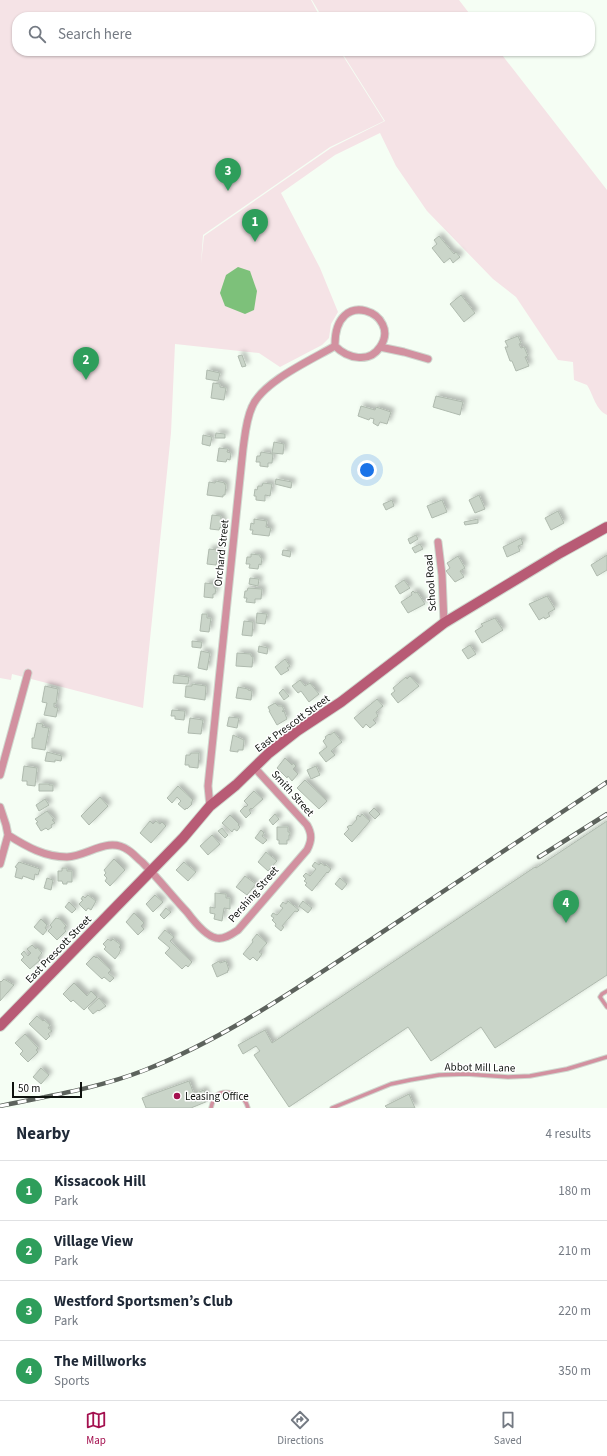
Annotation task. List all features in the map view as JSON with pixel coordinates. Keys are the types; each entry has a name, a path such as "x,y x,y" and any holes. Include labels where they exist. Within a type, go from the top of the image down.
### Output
{"main road":[{"name":"East Prescott Street","path":"0,1026 151,872 210,806 236,785 269,752 341,702 444,623 560,553 607,527"}],"street":[{"path":"358,309 370,312 378,317 383,325 385,334 380,347 377,352 368,357 356,357 339,350 335,346 335,335 340,321 348,312 358,309"},
{"name":"Orchard Street","path":"210,806 208,786 243,449 248,416 257,397 273,382 335,346"},
{"path":"380,347 428,359"},
{"name":"School Road","path":"438,542 442,575 444,623"},
{"path":"0,775 28,673"},
{"name":"Smith Street","path":"254,767 301,817 311,832 311,837"},
{"path":"0,807 8,836 0,864"},
{"path":"8,836 42,854 69,857 80,855 104,846 113,844 120,845 129,850 151,872"},
{"name":"Pershing Street","path":"151,872 199,926 214,938 221,939 238,930 307,850 311,842 311,837"}],"lane":[{"path":"607,991 600,997 607,1007"},
{"name":"Abbot Mill Lane","path":"332,1108 391,1084 410,1080 439,1075 466,1074 508,1077 530,1076 567,1069 607,1057"},
{"path":"211,1108 215,1097 219,1094 234,1093 241,1096 248,1108"}],"shaded area":[{"path":"0,0 311,0 317,12 12,12 12,56 343,56 384,121 330,147 203,235 201,264 204,236 331,148 385,121 344,56 503,56 607,190 607,415 597,406 587,385 574,380 573,362 558,360 516,297 493,279 427,211 396,166 380,133 335,155 281,193 320,268 338,312 331,324 329,338 322,345 280,367 259,353 175,344 171,433 143,708 12,674 11,680 0,678"},
{"path":"312,0 459,0 468,12 319,12"},
{"path":"238,267 250,271 257,291 254,310 245,314 225,306 220,293 226,275"}],"building":[{"path":"439,236 454,254 456,252 460,257 453,263 450,258 444,263 432,248 437,244 434,240"},
{"path":"461,295 475,313 464,322 450,304"},
{"path":"518,336 521,343 519,344 521,348 524,347 528,356 525,357 529,366 516,371 512,361 510,361 505,347 508,347 505,341"},
{"path":"242,355 246,366 242,367 238,356"},
{"path":"207,370 220,373 218,381 206,379"},
{"path":"213,383 220,384 220,387 226,388 224,400 211,398"},
{"path":"436,396 463,402 460,415 433,407"},
{"path":"361,406 375,410 376,407 391,412 387,424 380,422 378,426 373,423 374,419 370,418 369,420 358,416"},
{"path":"216,433 225,434 225,438 215,438"},
{"path":"203,435 212,437 210,446 202,444"},
{"path":"274,442 284,444 283,454 272,453"},
{"path":"219,448 228,449 227,452 231,453 230,460 227,459 226,462 217,461"},
{"path":"261,452 273,454 272,463 268,463 268,467 260,466 260,462 256,462 257,456 260,456"},
{"path":"276,479 292,482 291,488 275,484"},
{"path":"216,481 226,484 225,495 223,495 223,497 207,495 209,482 215,483"},
{"path":"263,483 272,484 270,496 265,495 265,501 256,500 256,496 254,496 255,489 257,490 258,486 262,486"},
{"path":"479,495 485,509 475,513 469,500"},
{"path":"392,500 394,506 386,510 383,504"},
{"path":"442,500 447,512 432,518 427,506"},
{"path":"558,511 564,523 551,530 545,518"},
{"path":"212,515 221,516 221,520 223,520 222,528 220,527 219,530 210,529"},
{"path":"254,519 267,521 266,527 271,528 269,536 252,534 253,530 250,530 251,523 254,524"},
{"path":"478,519 478,523 465,525 464,522"},
{"path":"416,535 418,539 410,544 408,539"},
{"path":"521,538 523,544 518,546 520,551 507,557 503,547"},
{"path":"420,544 423,549 415,553 412,548"},
{"path":"209,549 218,550 218,562 217,561 216,565 207,564"},
{"path":"283,550 291,551 290,557 282,555"},
{"path":"251,554 260,555 262,558 261,565 259,564 258,569 249,568 250,564 246,564 247,557 251,557"},
{"path":"607,555 607,570 597,576 591,565"},
{"path":"458,556 465,568 460,571 464,577 455,582 446,571 450,568 447,563"},
{"path":"250,578 259,579 258,586 249,584"},
{"path":"404,580 410,588 400,594 395,586"},
{"path":"205,583 214,584 214,588 216,588 213,598 204,597"},
{"path":"248,588 262,589 261,599 255,599 255,603 246,602 247,598 244,598 245,591 247,591"},
{"path":"413,591 415,593 417,592 425,604 408,613 401,602 412,595 411,593"},
{"path":"547,596 555,609 548,613 550,616 539,620 529,604"},
{"path":"257,613 267,614 265,624 256,623"},
{"path":"202,614 207,614 207,618 211,618 209,632 200,631"},
{"path":"495,618 503,630 482,643 475,631 483,626 481,624"},
{"path":"244,621 253,622 252,636 242,635"},
{"path":"192,641 202,642 201,648 192,647"},
{"path":"470,645 476,654 468,659 462,650"},
{"path":"259,646 268,648 267,654 258,652"},
{"path":"201,651 210,653 207,670 198,668"},
{"path":"237,653 251,654 253,657 252,667 236,666"},
{"path":"285,659 290,666 287,668 289,670 281,675 275,667"},
{"path":"174,675 189,677 188,684 173,683"},
{"path":"410,676 419,686 398,703 391,694 395,691 393,688 406,677 407,679"},
{"path":"300,680 305,686 310,683 319,694 309,702 301,691 298,693 292,686"},
{"path":"192,684 206,686 205,700 185,697 186,686 192,686"},
{"path":"45,686 58,689 56,704 54,703 54,707 58,708 56,717 44,715 47,703 42,702"},
{"path":"238,687 252,691 251,700 236,698"},
{"path":"283,689 289,696 284,700 279,693"},
{"path":"377,699 383,706 376,712 378,716 373,720 376,723 370,728 366,724 363,728 354,718"},
{"path":"275,703 278,706 282,706 284,710 282,711 284,711 287,719 277,725 268,707"},
{"path":"172,710 185,711 184,720 175,719 175,716 171,716"},
{"path":"229,717 239,718 237,728 227,726"},
{"path":"190,718 203,720 201,734 188,733"},
{"path":"37,723 43,724 42,727 49,728 45,750 32,748 32,738 34,738"},
{"path":"334,732 342,742 331,751 335,755 326,762 319,753 327,747 323,741 326,738 325,737"},
{"path":"233,735 244,740 243,750 238,750 238,752 230,751"},
{"path":"47,752 62,756 61,761 45,761"},
{"path":"191,753 199,753 198,768 185,765 186,755 190,755"},
{"path":"285,758 292,765 293,763 296,766 293,769 298,774 292,781 277,768"},
{"path":"24,766 37,768 35,786 27,785 27,781 22,781"},
{"path":"316,766 320,775 311,779 307,770"},
{"path":"305,780 327,801 319,809 297,788"},
{"path":"39,784 53,785 53,791 39,791"},
{"path":"178,786 193,800 191,803 192,804 185,810 178,804 181,801 177,797 172,803 167,798"},
{"path":"254,791 263,799 249,810 251,813 246,818 240,811 248,805 244,801"},
{"path":"100,797 108,806 89,825 81,816"},
{"path":"45,799 49,805 39,811 36,805"},
{"path":"374,808 380,814 375,819 369,813"},
{"path":"47,811 54,819 52,820 55,823 51,825 52,827 48,830 46,828 41,831 36,823 38,822 35,819"},
{"path":"275,814 279,819 273,825 269,820"},
{"path":"362,814 370,821 352,842 344,834 349,829 347,827 350,825 351,826 357,819 356,818 358,815 360,817"},
{"path":"230,815 239,824 238,825 240,827 237,831 234,829 232,832 222,823"},
{"path":"150,821 153,824 156,821 160,824 162,822 166,826 151,843 140,833"},
{"path":"607,821 607,975 495,1048 481,1027 431,1061 408,1027 289,1107 254,1055 260,1051 256,1046 243,1054 238,1045 265,1030 272,1043 535,867 536,868"},
{"path":"277,827 288,827 288,832 290,832 290,835 289,840 287,840 287,844 279,844 279,840 277,840"},
{"path":"222,828 228,835 225,838 218,831"},
{"path":"261,830 264,833 262,836 267,840 263,844 255,838"},
{"path":"212,835 220,844 208,855 200,846"},
{"path":"266,852 277,861 268,871 258,862"},
{"path":"114,859 125,870 110,886 105,881 107,878 104,875 106,873 104,870"},
{"path":"19,862 40,869 38,875 35,874 34,880 23,876 22,879 15,877 17,868 15,867"},
{"path":"184,862 196,872 188,881 176,870"},
{"path":"315,862 319,865 321,863 325,866 326,865 331,869 312,891 305,885 307,883 304,881 306,879 303,876 306,873 310,876 316,869 312,866"},
{"path":"62,868 67,868 67,871 72,871 72,882 63,884 62,881 58,881 58,871 62,871"},
{"path":"245,876 256,884 247,895 236,887"},
{"path":"47,878 53,880 51,890 44,888"},
{"path":"340,878 347,884 342,890 335,884"},
{"path":"215,893 226,894 226,898 230,898 230,909 224,908 222,921 214,919 215,914 210,913 210,907 215,908"},
{"path":"88,895 96,901 91,910 88,908 86,911 79,904 83,900 81,899 83,896 85,898"},
{"path":"155,895 163,902 153,912 146,904"},
{"path":"288,901 299,910 297,912 295,911 282,926 284,927 281,931 275,926 276,924 272,920 274,918 271,916 273,913 277,915 283,908 280,906 283,902 286,904"},
{"path":"303,901 312,908 308,913 299,906"},
{"path":"69,902 76,909 72,913 65,907"},
{"path":"166,908 171,912 164,919 160,915"},
{"path":"134,913 144,923 141,926 144,929 138,935 126,922"},
{"path":"56,918 60,919 66,926 64,928 66,931 57,940 48,931 52,927 50,925"},
{"path":"41,919 47,925 45,928 47,930 43,935 34,927"},
{"path":"165,930 174,937 170,941 192,962 188,967 186,965 182,969 165,953 170,948 158,938"},
{"path":"257,934 267,943 259,952 262,954 257,961 253,957 250,960 243,954 253,942 252,940"},
{"path":"108,939 111,941 113,939 121,945 119,947 121,949 119,954 115,959 104,949 106,947 103,944"},
{"path":"32,945 36,949 37,947 42,953 38,958 40,960 30,969 21,960 24,957 21,954 24,951 28,956 31,953 27,949"},
{"path":"94,956 111,970 108,973 114,978 110,982 104,977 102,979 86,964"},
{"path":"219,961 220,963 226,961 229,970 227,971 228,972 217,977 212,965"},
{"path":"4,979 14,985 0,1001 0,981 1,982"},
{"path":"74,983 87,996 91,991 97,997 84,1010 73,1000 71,1002 63,994"},
{"path":"99,998 106,1006 93,1014 88,1008"},
{"path":"37,1016 50,1025 48,1028 52,1031 48,1034 50,1036 46,1040 29,1024"},
{"path":"25,1034 38,1048 36,1050 38,1052 28,1062 20,1054 23,1051 15,1043"},
{"path":"41,1068 49,1075 41,1084 33,1077"},
{"name":"Leasing Office","path":"189,1081 194,1094 204,1090 208,1101 191,1108 146,1108 142,1098"},
{"path":"409,1094 415,1108 387,1108 385,1106"}],"railway":[{"path":"0,1106 110,1082 145,1070 204,1043 232,1028 315,976 607,782"},
{"path":"539,857 607,814"}],"place":[{"name":"Westford Sportsmen’s Club","path":"228,191"},
{"name":"Kissacook Hill","path":"255,242"},
{"name":"Village View","path":"86,380"},
{"name":"The Millworks","path":"566,923"},
{"name":"Leasing Office","path":"177,1096"}]}
